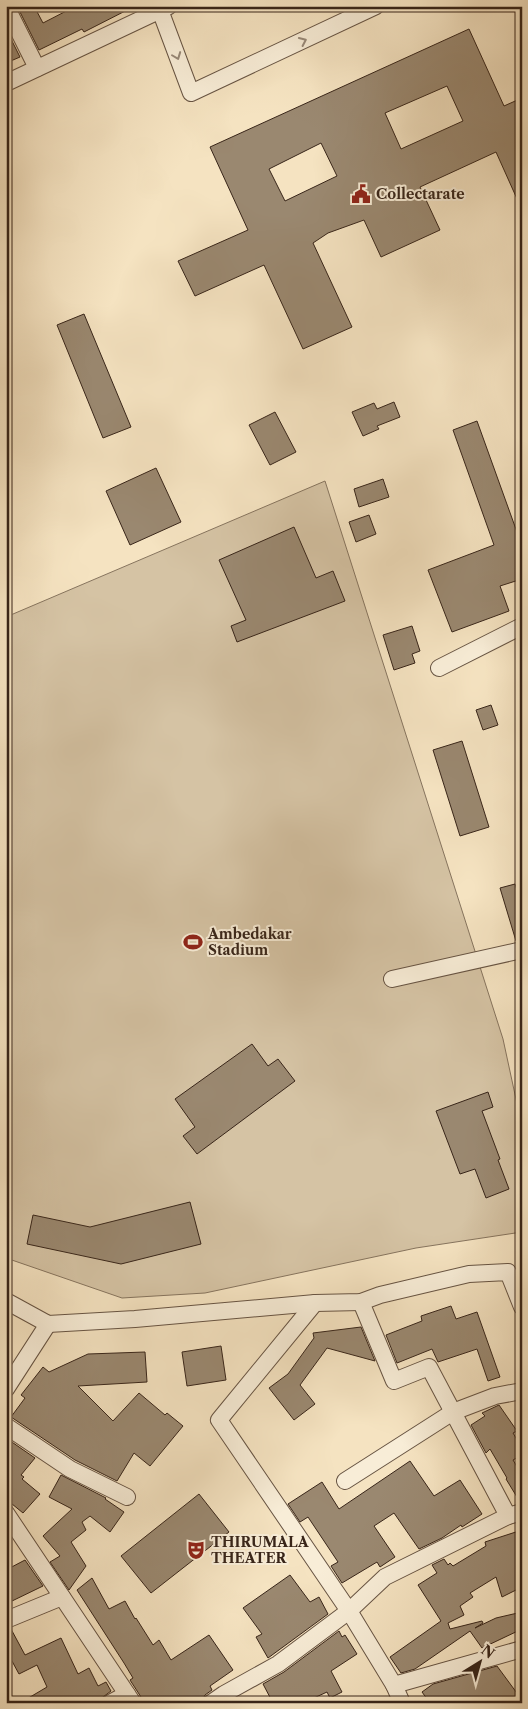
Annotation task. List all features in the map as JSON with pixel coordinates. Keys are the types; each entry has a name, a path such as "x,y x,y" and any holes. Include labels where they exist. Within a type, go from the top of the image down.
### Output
{"street":[{"path":"6,6 37,68"},
{"path":"6,83 164,8 191,93 376,6"},
{"path":"439,668 522,626"},
{"path":"392,979 522,950"},
{"path":"6,1301 48,1324 135,1319 315,1303 362,1302 380,1295 469,1274 515,1269 522,1307"},
{"path":"211,1703 278,1664 348,1611 385,1578 515,1514 453,1412 429,1367 394,1381 362,1302"},
{"path":"315,1303 219,1420 348,1611 394,1685 402,1703"},
{"path":"6,1388 48,1324"},
{"path":"345,1481 453,1412 495,1396 522,1391"},
{"path":"6,1426 75,1472 127,1498"},
{"path":"6,1513 130,1698 110,1703"},
{"path":"6,1620 62,1597"},
{"path":"394,1685 522,1649"}],"shaded area":[{"path":"325,481 503,1039 522,1127 522,1232 416,1248 205,1293 122,1298 6,1258 6,617"}],"building":[{"path":"17,6 34,6 43,23 76,6 135,6 84,32 82,29 39,50"},
{"path":"6,29 20,57 6,63"},
{"name":"Collectarate","path":"469,29 504,106 522,98 522,210 496,152 420,187 440,230 381,257 364,220 328,233 313,243 352,327 303,349 264,265 195,296 178,261 248,230 210,147","holes":["447,86 463,121 401,149 385,113","321,143 337,176 285,201 269,169"]},
{"path":"84,314 131,427 103,438 57,325"},
{"path":"394,402 400,417 377,426 379,429 363,436 352,412 374,403 377,409"},
{"path":"275,412 296,452 270,465 249,425"},
{"path":"477,421 522,546 522,579 500,586 509,611 452,632 428,570 494,545 453,430"},
{"path":"156,468 181,522 130,545 106,491"},
{"path":"383,479 389,497 359,507 354,489"},
{"path":"369,515 376,534 356,542 349,522"},
{"path":"294,527 316,578 333,571 345,601 237,642 231,626 246,620 219,560"},
{"path":"412,626 420,651 412,654 415,663 394,670 383,635"},
{"path":"491,705 498,725 483,730 476,710"},
{"path":"462,741 489,827 460,836 433,750"},
{"path":"515,884 522,906 522,940 516,941 500,888"},
{"path":"252,1044 268,1066 278,1059 295,1081 197,1154 183,1136 195,1127 175,1099"},
{"path":"488,1092 493,1107 482,1111 509,1189 486,1198 475,1169 460,1174 436,1111"},
{"path":"190,1202 201,1244 121,1264 27,1244 33,1215 90,1227"},
{"path":"451,1306 456,1319 477,1312 500,1377 488,1381 477,1349 438,1362 432,1349 397,1363 386,1335 422,1321 421,1316"},
{"path":"361,1327 375,1361 327,1348 300,1385 315,1404 294,1420 269,1388 288,1374 314,1338 313,1333"},
{"path":"221,1346 226,1380 187,1386 182,1352"},
{"path":"145,1352 147,1382 78,1386 113,1421 139,1393 165,1415 167,1413 183,1426 150,1466 134,1453 117,1481 75,1460 11,1417 25,1398 21,1395 43,1367 49,1372 88,1354"},
{"path":"499,1405 517,1431 513,1433 522,1448 522,1455 513,1460 522,1475 522,1502 520,1502 506,1479 490,1449 486,1453 471,1425 485,1416 482,1413"},
{"path":"6,1438 35,1458 21,1475 24,1477 22,1479 40,1494 23,1513 6,1499"},
{"path":"410,1461 434,1496 460,1480 482,1514 462,1527 461,1525 442,1538 419,1549 394,1513 374,1526 395,1557 380,1567 377,1562 342,1583 331,1566 338,1562 308,1517 300,1522 288,1504 322,1482 339,1509"},
{"path":"61,1475 106,1498 124,1512 110,1532 90,1516 82,1522 86,1530 71,1542 86,1566 69,1590 50,1562 60,1556 43,1536 72,1509 49,1497"},
{"path":"199,1494 229,1532 151,1593 121,1556"},
{"path":"522,1530 522,1587 502,1597 496,1577 470,1593 473,1597 460,1606 464,1615 448,1623 450,1629 482,1621 483,1623 475,1628 496,1618 522,1612 522,1629 482,1648 470,1631 415,1669 401,1673 390,1657 441,1621 418,1585 437,1573 432,1565 444,1559 448,1565 450,1563 453,1566 486,1546 485,1542"},
{"path":"25,1560 43,1586 12,1601 6,1589 6,1570"},
{"path":"290,1575 310,1602 319,1597 328,1614 268,1658 256,1637 262,1634 243,1608"},
{"path":"92,1578 109,1609 125,1601 153,1645 159,1640 171,1660 209,1635 233,1670 210,1686 212,1690 205,1695 201,1703 143,1703 130,1680 133,1678 77,1590"},
{"path":"11,1629 25,1655 61,1638 78,1674 89,1668 98,1686 106,1682 111,1691 95,1703 20,1703 47,1687 37,1665 19,1674 6,1650 6,1630"},
{"path":"339,1631 342,1637 345,1635 357,1654 331,1671 342,1692 330,1698 327,1692 303,1703 273,1703 263,1684 284,1672"},
{"path":"497,1666 522,1700 522,1703 430,1703 422,1692 433,1684"}],"place":[{"name":"Collectarate","path":"361,194"},
{"name":"Ambedakar Stadium","path":"193,942"},
{"name":"THIRUMALA THEATER","path":"196,1550"}]}
